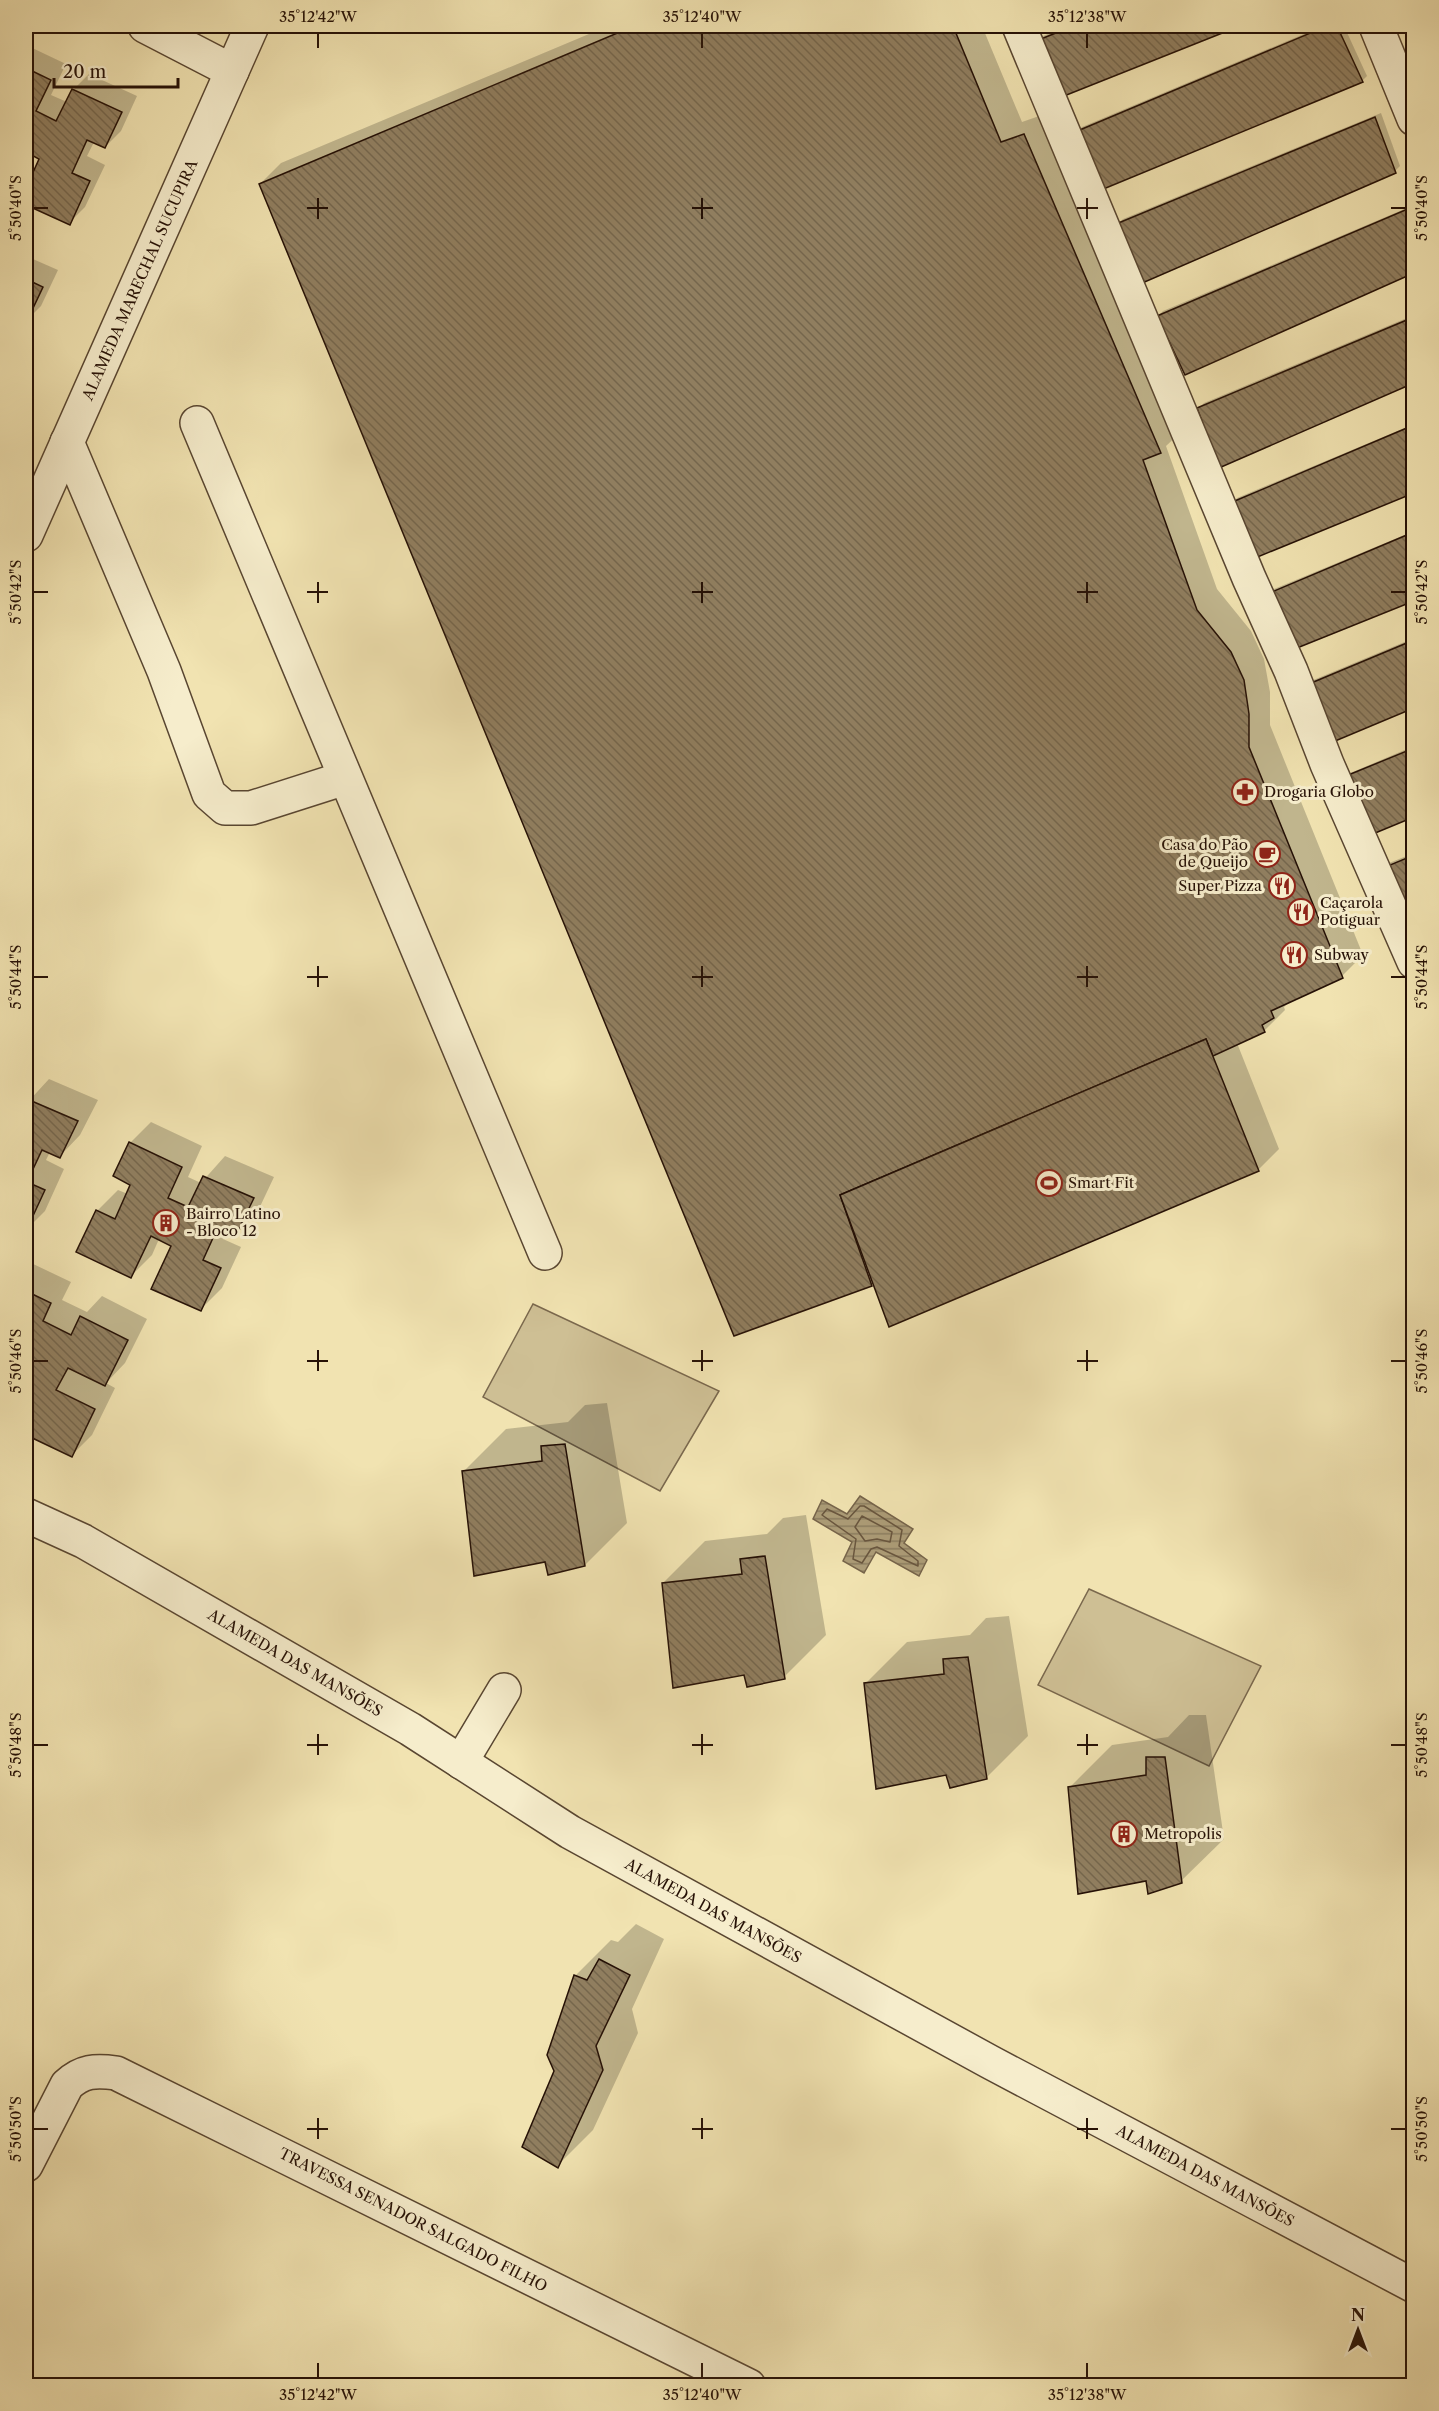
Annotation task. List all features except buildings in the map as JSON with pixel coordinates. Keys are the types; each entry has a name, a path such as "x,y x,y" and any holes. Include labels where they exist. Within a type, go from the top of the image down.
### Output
{"street":[{"path":"145,26 232,71"},
{"name":"ALAMEDA MARECHAL SUCUPIRA","path":"26,534 252,26"},
{"path":"1019,26 1249,578 1291,670 1344,805 1413,962"},
{"path":"1376,26 1413,119"},
{"path":"197,423 544,1253"},
{"path":"67,442 164,670 209,794 225,808 251,808 345,778"},
{"name":"ALAMEDA DAS MANSÕES","path":"26,1515 83,1541 399,1723 581,1838 990,2062 1413,2286"},
{"path":"461,1762 504,1690"},
{"name":"TRAVESSA SENADOR SALGADO FILHO","path":"26,2165 60,2094 75,2078 90,2071 101,2071 135,2080 749,2385"}],"shaded area":[{"path":"533,1304 719,1391 660,1491 483,1397"},
{"path":"1089,1589 1261,1666 1209,1766 1038,1685"}],"water":[{"path":"860,1496 913,1529 904,1543 927,1560 919,1576 876,1552 864,1573 843,1561 852,1542 813,1519 822,1500 847,1514"}],"place":[{"name":"Drogaria Globo","path":"1245,792"},
{"name":"Casa do Pão de Queijo","path":"1267,854"},
{"name":"Super Pizza","path":"1282,886"},
{"name":"Caçarola Potiguar","path":"1301,912"},
{"name":"Subway","path":"1294,955"},
{"name":"Smart Fit","path":"1049,1183"},
{"name":"Bairro Latino - Bloco 12","path":"166,1223"},
{"name":"Metropolis","path":"1124,1834"}]}
